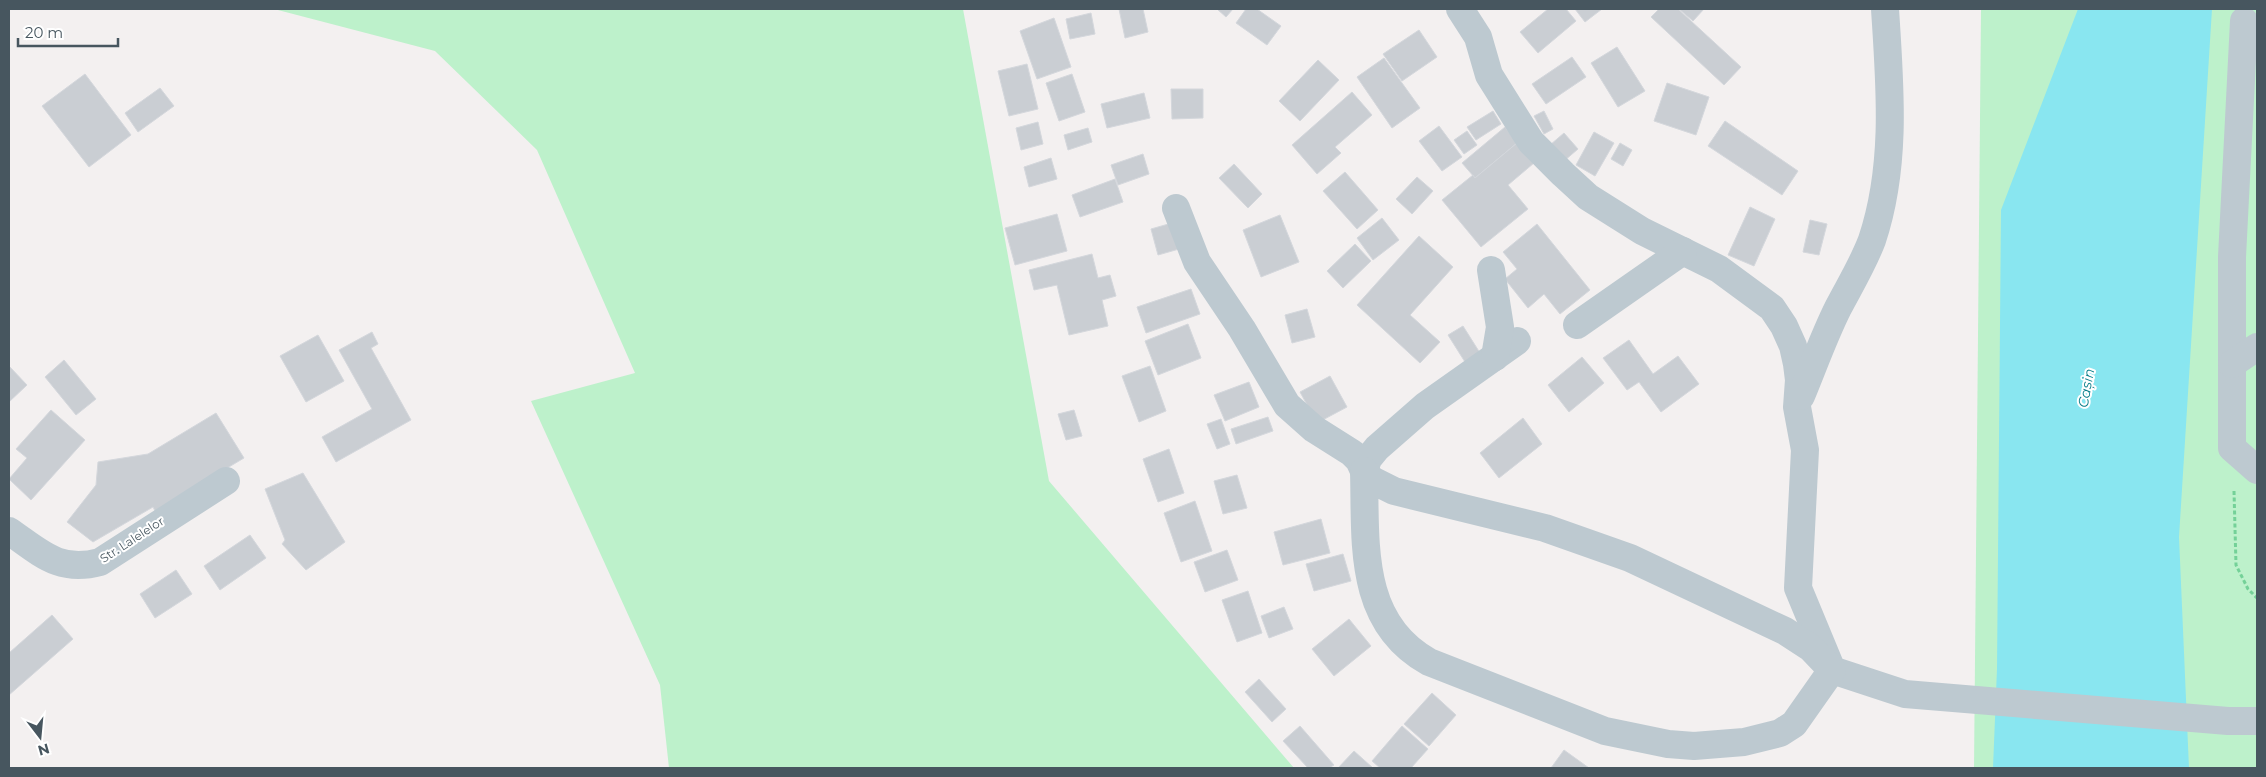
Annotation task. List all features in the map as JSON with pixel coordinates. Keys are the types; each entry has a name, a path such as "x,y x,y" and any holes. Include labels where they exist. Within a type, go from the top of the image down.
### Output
{"street":[{"path":"1460,9 1478,36 1489,75 1532,142 1588,198 1642,231 1719,269 1772,308 1784,326 1793,346 1799,380 1797,407 1805,450 1798,588 1832,670"},
{"path":"1797,407 1838,309 1860,271 1878,216 1887,167 1891,108 1885,9"},
{"path":"2244,21 2232,257 2232,448 2257,470"},
{"path":"1176,208 1197,262 1242,329 1287,405 1314,429 1359,460 1364,471 1372,480 1394,491 1545,528 1630,558 1785,631 1811,648 1832,670 1905,694 2228,721 2257,721"},
{"path":"1577,325 1684,252"},
{"path":"1490,270 1500,327 1495,357"},
{"path":"1517,341 1425,406 1368,459 1364,471 1366,534 1374,598 1386,622 1405,644 1429,662 1605,731 1635,738 1694,746 1744,742 1780,733 1794,724 1832,670"},
{"path":"2232,364 2257,347"},
{"name":"Str. Lalelelor","path":"9,530 59,563 72,566 87,566 100,562 226,481"}],"path":[{"path":"2232,448 2236,565 2248,588 2257,598"}],"green space":[{"path":"274,9 963,9 1049,481 1294,768 669,768 660,685 531,401 635,373 537,150 435,51"},
{"path":"1981,9 2257,9 2257,768 1974,768"}],"water":[{"name":"Cașin","path":"2078,9 2212,9 2179,537 2189,768 1993,768 1997,669 2001,210"}],"building":[{"path":"1119,9 1143,9 1148,32 1125,38"},
{"path":"1217,9 1233,9 1226,17"},
{"path":"1246,9 1257,9 1281,26 1267,45 1236,23"},
{"path":"1548,9 1566,9 1576,21 1538,53 1520,32"},
{"path":"1575,9 1602,9 1585,22"},
{"path":"1659,9 1678,9 1741,67 1724,85 1651,17"},
{"path":"1679,9 1704,9 1693,21"},
{"path":"1091,13 1095,34 1070,39 1066,19"},
{"path":"1054,18 1071,67 1037,79 1020,31"},
{"path":"1419,30 1437,57 1402,81 1383,54"},
{"path":"1617,47 1645,91 1618,107 1591,63"},
{"path":"1572,57 1586,77 1546,104 1532,84"},
{"path":"1384,58 1420,108 1392,128 1357,77"},
{"path":"1318,60 1339,80 1300,121 1279,101"},
{"path":"1027,64 1038,109 1009,116 998,71"},
{"path":"85,74 131,135 89,167 42,106"},
{"path":"1072,74 1085,112 1059,121 1046,83"},
{"path":"1667,83 1709,97 1696,135 1654,121"},
{"path":"160,88 174,106 138,132 125,113"},
{"path":"1171,89 1203,89 1203,118 1172,119"},
{"path":"1352,92 1372,115 1335,147 1341,153 1317,174 1292,145"},
{"path":"1144,93 1150,118 1107,128 1101,104"},
{"path":"1493,111 1501,124 1476,140 1467,127"},
{"path":"1544,111 1553,129 1544,134 1534,116"},
{"path":"1725,121 1798,171 1782,195 1708,146"},
{"path":"1038,122 1043,144 1021,150 1016,128"},
{"path":"1439,126 1462,157 1442,171 1419,141"},
{"path":"1505,127 1517,143 1475,178 1462,163"},
{"path":"1088,128 1092,142 1068,150 1064,135"},
{"path":"1467,131 1477,145 1464,154 1454,140"},
{"path":"1594,132 1614,143 1595,176 1576,165"},
{"path":"1564,133 1578,149 1564,161 1550,145"},
{"path":"1517,143 1534,163 1508,185 1528,209 1481,247 1442,200 1473,175 1475,178"},
{"path":"1620,143 1632,150 1623,166 1611,159"},
{"path":"1143,154 1149,174 1118,185 1111,165"},
{"path":"1051,158 1057,179 1029,187 1024,167"},
{"path":"1234,164 1262,194 1248,208 1219,178"},
{"path":"1345,172 1378,210 1357,229 1323,191"},
{"path":"1417,177 1433,191 1412,214 1396,199"},
{"path":"1115,179 1123,202 1080,217 1072,195"},
{"path":"1750,207 1775,219 1754,266 1728,255"},
{"path":"1057,214 1067,251 1015,265 1005,228"},
{"path":"1280,215 1299,262 1261,277 1243,230"},
{"path":"1382,218 1399,240 1373,260 1357,238"},
{"path":"1810,220 1827,224 1819,255 1803,252"},
{"path":"1172,223 1179,249 1158,255 1151,229"},
{"path":"1537,224 1590,290 1560,314 1544,294 1528,308 1505,279 1517,269 1503,252"},
{"path":"1419,236 1453,267 1410,315 1440,342 1420,363 1357,305"},
{"path":"1355,244 1371,261 1343,288 1327,271"},
{"path":"1092,254 1098,278 1110,275 1116,296 1102,300 1108,326 1069,335 1057,285 1034,290 1029,270"},
{"path":"1191,289 1200,314 1146,333 1137,307"},
{"path":"1307,309 1315,337 1292,343 1285,315"},
{"path":"1188,324 1201,358 1158,375 1145,341"},
{"path":"1463,326 1480,353 1465,362 1448,335"},
{"path":"372,332 378,344 371,348 411,420 336,462 322,437 372,409 339,350"},
{"path":"318,335 344,381 306,402 280,356"},
{"path":"1629,340 1653,374 1678,356 1699,384 1661,412 1639,382 1627,390 1603,358"},
{"path":"1582,357 1604,383 1569,412 1548,385"},
{"path":"64,360 96,399 76,415 45,377"},
{"path":"9,366 27,385 9,402"},
{"path":"1150,366 1166,411 1139,422 1122,376"},
{"path":"1330,376 1347,407 1317,423 1300,392"},
{"path":"1249,382 1259,407 1225,421 1214,395"},
{"path":"51,410 85,440 31,500 9,479 27,458 16,449"},
{"path":"1074,410 1082,436 1066,440 1058,414"},
{"path":"216,413 244,458 155,511 153,507 93,542 67,522 96,485 98,462 148,454"},
{"path":"1268,417 1273,431 1236,444 1231,429"},
{"path":"1523,418 1542,444 1499,478 1480,453"},
{"path":"1221,419 1230,444 1217,449 1207,424"},
{"path":"1169,449 1184,493 1158,502 1143,459"},
{"path":"303,473 345,542 306,570 282,544 285,540 265,489"},
{"path":"1237,475 1247,508 1223,514 1214,481"},
{"path":"1195,501 1212,551 1181,562 1164,513"},
{"path":"1321,519 1330,553 1283,565 1274,532"},
{"path":"250,535 266,558 220,590 204,566"},
{"path":"1227,550 1238,580 1205,592 1194,562"},
{"path":"1343,554 1351,581 1314,591 1306,564"},
{"path":"176,570 192,594 155,618 140,594"},
{"path":"1248,591 1262,633 1237,642 1222,600"},
{"path":"1284,607 1293,629 1269,638 1261,616"},
{"path":"52,615 73,639 9,695 9,653"},
{"path":"1349,619 1371,646 1334,676 1312,649"},
{"path":"1259,679 1286,709 1272,722 1245,692"},
{"path":"1432,693 1456,715 1429,746 1404,724"},
{"path":"1300,726 1334,765 1329,768 1308,768 1283,741"},
{"path":"1402,726 1428,749 1411,768 1380,768 1372,761"},
{"path":"1564,750 1589,768 1551,768"},
{"path":"1354,751 1373,768 1338,768"}]}
